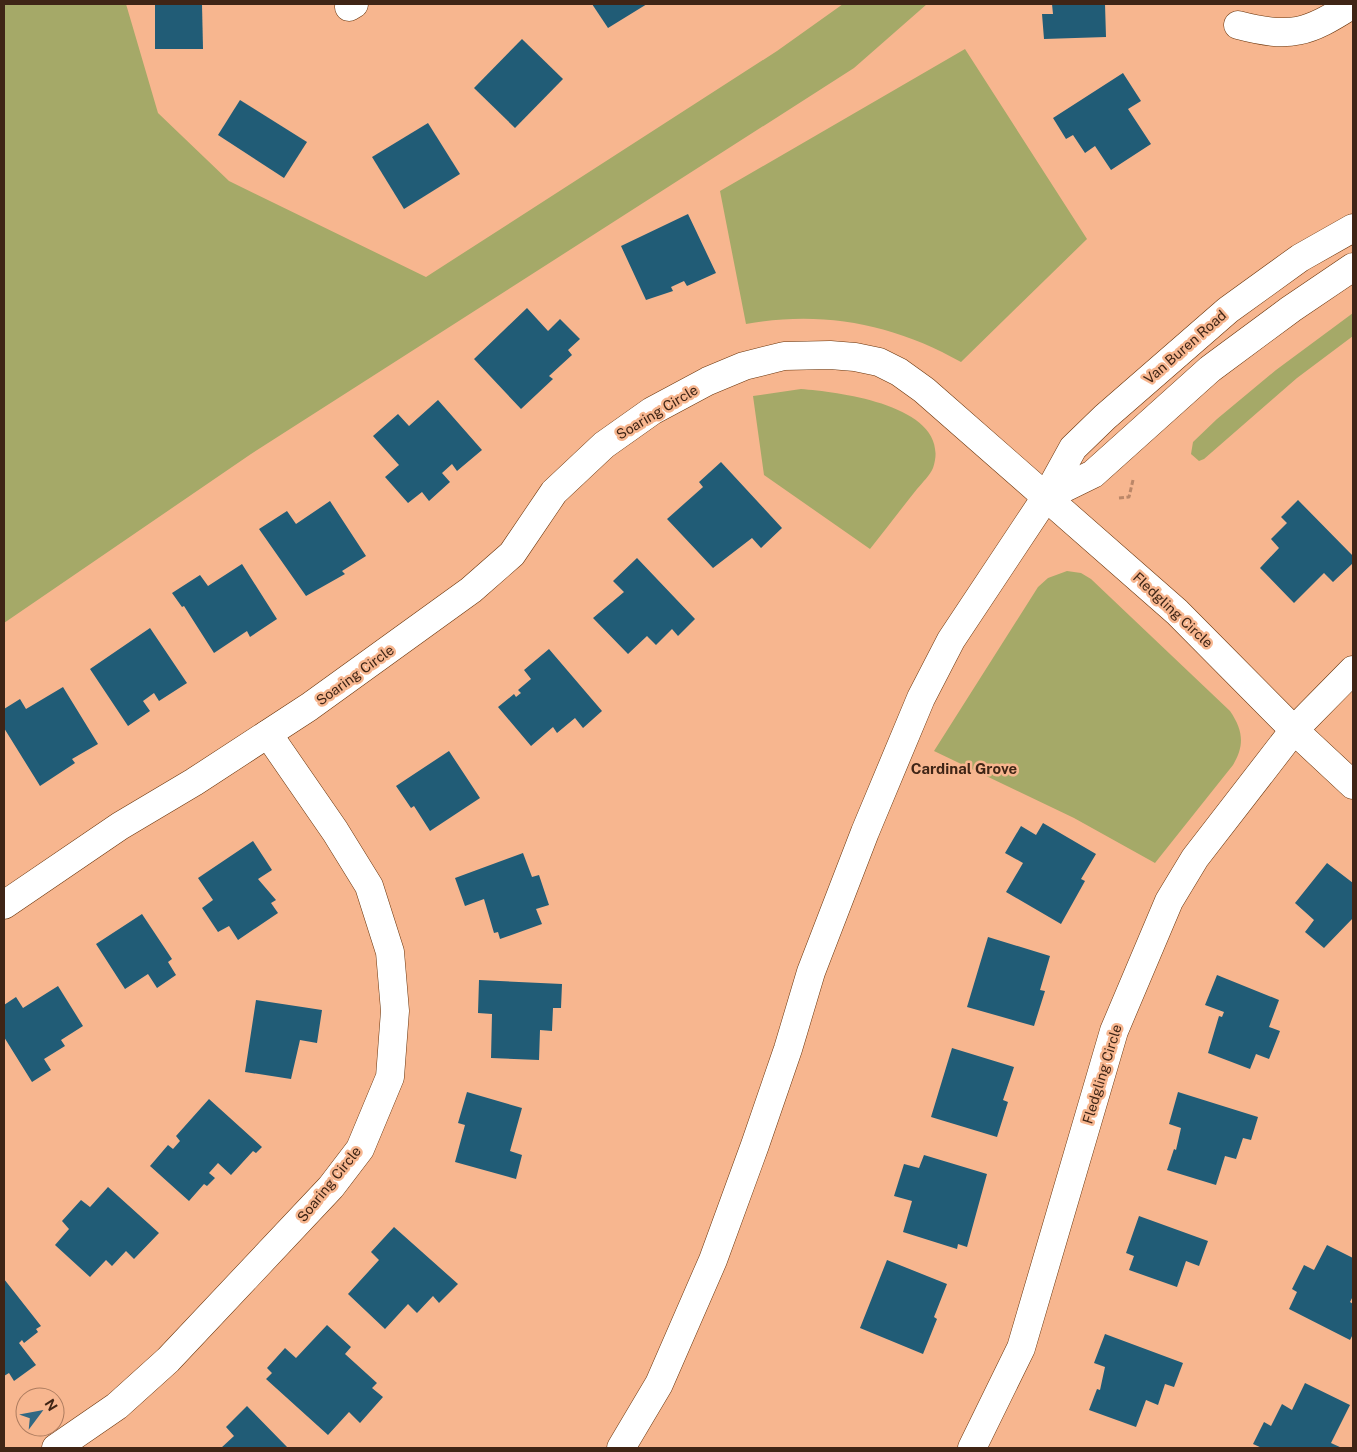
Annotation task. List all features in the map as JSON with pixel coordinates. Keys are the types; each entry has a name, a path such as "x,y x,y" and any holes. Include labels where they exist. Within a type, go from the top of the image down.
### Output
{"street":[{"path":"1238,24 1272,32 1296,32 1320,24 1353,4"},
{"name":"Van Buren Road","path":"621,1448 659,1384 713,1260 782,1067 810,972 865,832 921,698 951,640 1046,497 1074,448 1105,417 1228,310 1300,258 1353,228"},
{"path":"1046,497 1093,474 1210,369 1291,309 1353,267"},
{"name":"Soaring Circle","path":"4,905 120,826 268,734 363,670 471,590 512,554 554,492 604,445 652,411 708,381 744,366 784,356 830,355 855,357 879,362 899,372 924,390 1046,497"},
{"name":"Fledgling Circle","path":"1046,497 1177,612 1294,730 1353,785"},
{"path":"1294,730 1353,670"},
{"name":"Fledgling Circle","path":"972,1448 1021,1348 1114,1031 1169,901 1195,858 1294,730"},
{"name":"Soaring Circle","path":"56,1448 117,1406 168,1360 330,1187 360,1149 390,1077 396,1011 390,952 369,886 335,831 268,734"}],"green space":[{"path":"4,4 126,4 158,113 229,181 426,277 777,51 843,4 927,4 854,68 251,454 4,623"},
{"path":"965,49 1087,239 961,362 910,338 857,323 802,319 746,324 720,191"},
{"path":"1353,313 1353,336 1297,378 1204,459 1199,461 1191,454 1193,442 1217,419 1276,370"},
{"path":"801,389 841,394 890,406 911,417 927,430 935,447 933,468 930,473 870,549 764,475 753,396"},
{"path":"1067,571 1081,573 1091,579 1230,711 1240,731 1241,744 1233,765 1155,863 1074,818 934,751 1038,587 1048,578"}],"building":[{"path":"155,4 202,4 203,49 155,49"},
{"path":"592,4 647,4 608,28"},
{"path":"1052,4 1105,4 1106,37 1044,39 1042,14 1053,14"},
{"path":"522,39 563,79 515,128 474,88"},
{"path":"1123,73 1141,101 1128,109 1151,144 1111,170 1095,146 1085,153 1073,135 1066,139 1053,118"},
{"path":"240,100 307,142 284,178 218,135"},
{"path":"428,123 460,174 404,209 372,157"},
{"path":"688,214 716,273 687,286 684,281 671,287 673,291 646,300 621,246"},
{"path":"527,308 548,331 560,319 580,339 568,350 572,355 549,376 553,379 521,409 474,359"},
{"path":"438,400 482,450 457,471 452,464 442,473 450,482 429,501 422,492 408,503 385,477 399,465 373,436 398,414 409,426"},
{"path":"721,462 782,528 761,548 752,538 713,568 667,519 703,487 699,482"},
{"path":"1298,500 1353,556 1353,563 1333,582 1324,573 1294,603 1260,568 1279,548 1271,539 1287,523 1281,517"},
{"path":"330,501 366,556 342,571 345,574 306,596 259,529 287,511 296,524"},
{"path":"637,558 695,619 678,636 672,629 656,645 647,636 628,654 593,618 624,592 613,581"},
{"path":"242,564 277,619 250,637 247,631 214,653 184,606 182,607 172,593 200,575 208,586"},
{"path":"150,628 187,683 159,701 154,693 143,701 150,711 128,726 90,669"},
{"path":"549,649 602,711 583,728 575,718 557,733 553,727 531,746 498,707 514,694 516,697 521,693 518,690 531,679 524,670"},
{"path":"63,687 98,744 72,759 75,763 40,786 4,728 4,709 20,699 26,709"},
{"path":"449,751 480,798 430,831 414,806 411,808 396,786"},
{"path":"1043,823 1096,854 1081,879 1085,881 1061,924 1006,892 1023,863 1005,853 1021,826 1036,835"},
{"path":"253,841 272,870 258,879 276,900 271,903 278,913 238,940 229,926 218,932 202,908 213,900 198,878"},
{"path":"523,853 532,877 539,875 549,905 536,909 542,924 500,939 498,932 494,933 484,899 465,906 455,878"},
{"path":"1327,863 1353,883 1353,918 1324,948 1305,932 1314,920 1295,903"},
{"path":"142,914 172,959 168,962 176,975 157,988 148,974 125,989 96,944"},
{"path":"988,937 1050,956 1040,990 1045,991 1034,1026 967,1007"},
{"path":"1217,975 1279,1000 1269,1027 1280,1031 1269,1059 1256,1054 1250,1069 1208,1053 1219,1016 1222,1017 1224,1012 1205,1005"},
{"path":"479,980 562,984 561,1008 553,1008 552,1031 540,1030 539,1060 491,1058 492,1014 478,1013"},
{"path":"58,986 83,1026 61,1040 65,1046 44,1059 51,1070 32,1082 4,1037 4,1005 16,997 23,1008"},
{"path":"256,1000 322,1010 317,1043 300,1040 291,1079 245,1072"},
{"path":"952,1048 1014,1067 1003,1100 1008,1102 997,1137 931,1117"},
{"path":"467,1092 522,1108 510,1151 522,1155 516,1179 455,1162 465,1125 458,1123"},
{"path":"1178,1092 1258,1117 1251,1140 1243,1138 1236,1159 1225,1156 1216,1185 1167,1170 1174,1149 1176,1150 1181,1128 1169,1124"},
{"path":"209,1099 262,1147 256,1153 253,1151 231,1175 218,1163 209,1173 215,1178 207,1186 204,1184 189,1201 150,1166 168,1145 173,1149 180,1141 176,1136"},
{"path":"924,1155 987,1174 967,1247 958,1244 957,1249 903,1232 912,1201 894,1196 904,1164 919,1168"},
{"path":"108,1187 159,1233 134,1259 126,1251 112,1266 106,1260 90,1277 55,1245 69,1229 62,1221 81,1200 90,1207"},
{"path":"1139,1216 1208,1241 1199,1266 1186,1261 1177,1287 1129,1270 1134,1256 1126,1253"},
{"path":"394,1227 458,1284 439,1303 433,1296 417,1313 408,1304 385,1329 348,1294 379,1260 371,1252"},
{"path":"1327,1245 1353,1258 1353,1296 1350,1302 1353,1304 1353,1334 1350,1340 1289,1309 1297,1292 1292,1289 1304,1265 1314,1270"},
{"path":"887,1260 947,1284 934,1317 937,1319 923,1354 860,1328"},
{"path":"4,1279 41,1326 36,1329 38,1332 24,1343 22,1340 19,1343 36,1365 14,1381 9,1373 4,1376"},
{"path":"327,1325 351,1347 345,1354 377,1383 372,1388 383,1397 360,1423 349,1412 328,1435 266,1379 272,1373 267,1368 285,1348 296,1358"},
{"path":"1105,1334 1183,1363 1174,1387 1165,1384 1158,1405 1146,1400 1136,1427 1089,1410 1097,1389 1100,1390 1105,1367 1094,1363"},
{"path":"1305,1383 1350,1405 1331,1443 1342,1448 1262,1448 1253,1444 1264,1422 1271,1426 1282,1404 1292,1410"},
{"path":"247,1406 288,1448 221,1448 234,1436 226,1427"}],"district":[{"name":"Cardinal Grove","path":"964,769"}]}
